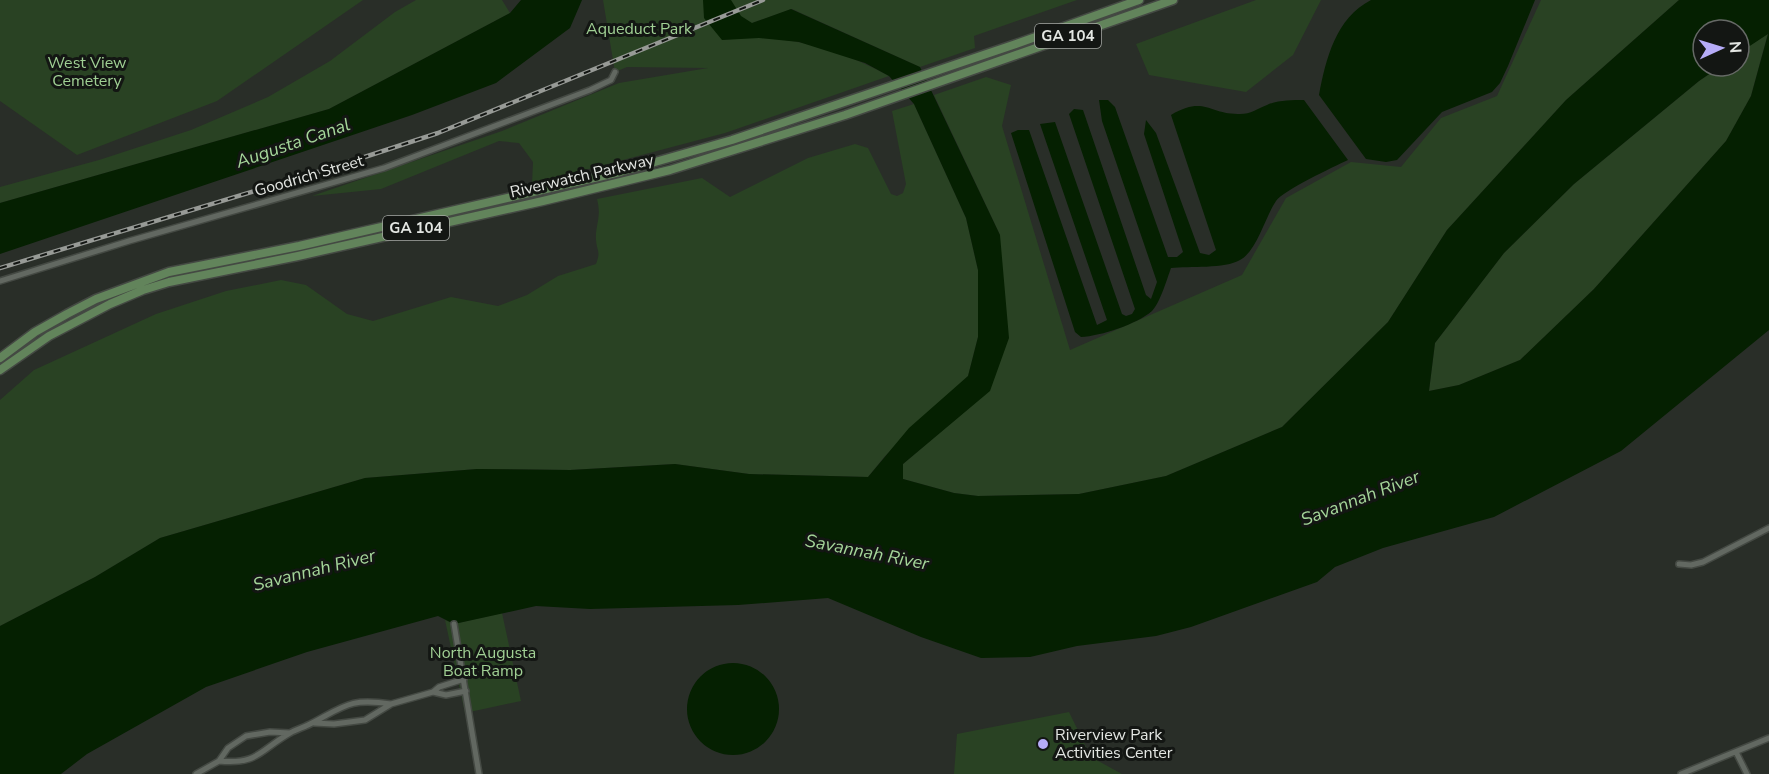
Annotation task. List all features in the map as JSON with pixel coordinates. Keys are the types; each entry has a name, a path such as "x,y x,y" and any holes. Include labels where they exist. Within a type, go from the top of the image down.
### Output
{"main road":[{"name":"Riverwatch Parkway","path":"0,358 35,332 96,299 169,272 299,246 620,172 732,140 1139,0"},
{"name":"Riverwatch Parkway","path":"0,370 49,336 110,304 143,290 169,282 298,256 624,182 754,145 846,115 1173,0"}],"street":[{"name":"Goodrich Street","path":"0,281 129,241 384,168 590,90 611,80 615,72"},
{"path":"1679,564 1691,565 1703,562 1769,528"},
{"path":"454,624 479,774"},
{"path":"312,723 334,724 365,720 391,704 464,680"},
{"path":"433,692 446,695 466,691"},
{"path":"219,761 235,763 250,760 290,733 330,712 360,701 391,704"},
{"path":"196,774 219,761 228,748 246,736 270,732 290,733"},
{"path":"1681,774 1769,738"},
{"path":"1736,752 1747,774"}],"green space":[{"name":"West View Cemetery","path":"0,0 363,0 217,101 77,155 0,101"},
{"path":"416,0 502,0 510,13 329,109 0,203 0,187 99,160 191,130 268,97 330,61 395,12"},
{"name":"Aqueduct Park","path":"603,0 1077,0 974,36 975,48 920,67 792,9 752,23 722,40 760,38 794,41 843,55 889,76 725,133 532,184 533,162 519,143 499,141 381,189 312,196 502,131 619,83 708,68 627,67 615,72"},
{"path":"1256,0 1321,0 1293,55 1246,92 1149,75 1136,44"},
{"path":"1541,0 1679,0 1566,100 1447,230 1388,322 1282,427 1166,476 1079,494 978,496 954,493 903,479 903,464 989,391 1000,235 934,95 986,77 1011,85 1002,126 1070,350 1242,275 1286,198 1351,162 1401,167 1441,118 1497,96"},
{"path":"1768,33 1751,96 1726,141 1594,289 1520,360 1459,385 1429,391 1435,343 1504,253 1574,184 1699,81 1703,78 1751,78 1751,45"},
{"path":"914,104 966,218 978,270 978,337 968,376 885,456 868,477 749,474 675,464 570,470 477,469 365,478 160,538 95,577 0,626 0,400 34,370 156,314 226,291 281,280 306,285 347,314 373,321 451,297 498,306 527,295 558,276 596,264 599,211 597,199 702,178 730,197 808,158 855,144 868,148 891,194 897,196 903,193 906,184 892,111"},
{"name":"North Augusta Boat Ramp","path":"502,613 521,701 465,713 445,620 454,624"},
{"path":"1069,712 1091,757 1122,774 954,774 957,734"}],"water":[{"name":"Augusta Canal","path":"521,0 582,0 570,28 496,83 412,115 0,254 0,203 329,109 510,13"},
{"name":"Savannah River","path":"703,0 731,0 741,16 752,23 791,9 920,67 1000,235 1009,338 990,391 903,464 903,479 954,493 978,496 1079,494 1166,476 1282,427 1388,322 1447,230 1566,100 1679,0 1769,0 1769,330 1621,451 1494,517 1383,548 1335,567 1317,582 1191,627 1156,636 1077,646 1030,657 981,658 921,637 828,598 738,605 590,609 536,606 454,624 438,616 307,652 206,687 87,754 61,774 0,774 0,626 95,577 160,538 365,478 477,469 570,470 675,464 749,474 868,477 909,428 968,376 978,337 978,270 966,218 914,104 889,76 865,63 799,42 759,38 722,40 704,18","holes":["1691,18 1751,18 1751,45 1768,34 1751,96 1726,141 1594,289 1520,360 1459,385 1429,391 1435,343 1504,253 1574,184 1703,78 1691,78"]},
{"path":"1371,0 1535,0 1508,66 1500,83 1492,92 1442,112 1397,160 1386,162 1366,159 1319,95 1334,40 1349,17"},
{"path":"1099,100 1108,100 1115,107 1168,257 1177,257 1183,252 1144,134 1146,120 1156,133 1200,253 1209,255 1216,250 1171,115 1182,109 1200,106 1230,114 1244,114 1276,102 1304,100 1348,160 1281,196 1272,208 1251,249 1240,260 1225,265 1171,268 1152,311 1118,329 1081,337 1075,332 1011,133 1018,130 1029,130 1097,325 1107,320 1040,124 1055,122 1122,314 1126,316 1132,314 1135,309 1069,114 1074,109 1083,110 1146,295 1151,299 1157,282 1102,121"},
{"path":"733,663 751,666 766,676 776,691 779,709 776,727 766,742 751,752 733,755 715,752 700,742 690,727 687,709 690,691 700,676 715,666"}],"railway":[{"path":"0,268 334,167 438,133 763,0"}],"place":[{"name":"Riverview Park Activities Center","path":"1043,744"}]}
